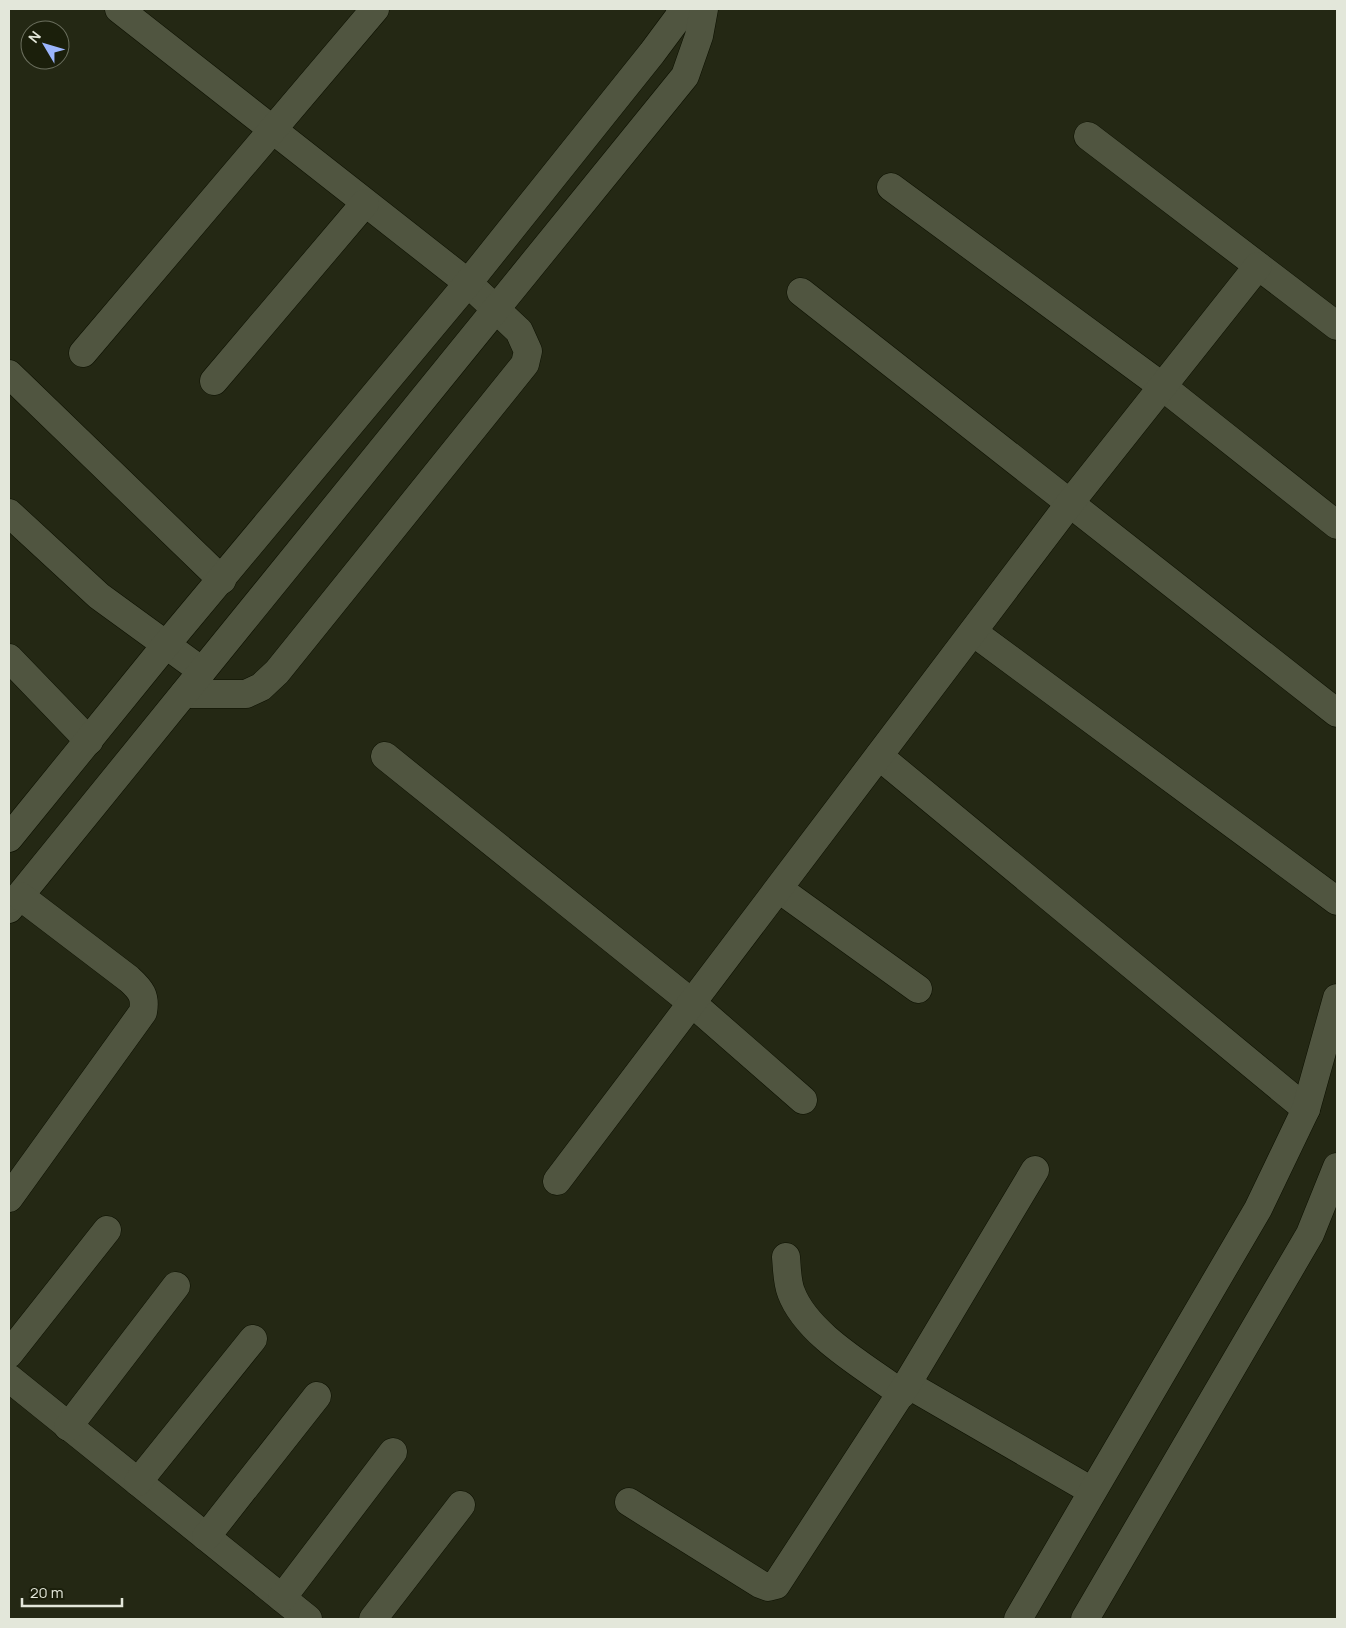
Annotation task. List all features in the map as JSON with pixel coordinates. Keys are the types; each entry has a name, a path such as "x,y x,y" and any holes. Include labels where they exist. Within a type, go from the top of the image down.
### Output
{"street":[{"path":"119,9 468,283 519,331 528,350 525,364 283,665 261,687 246,694 184,694"},
{"path":"83,353 375,9"},
{"path":"9,838 165,646 468,283 652,52 678,18 682,9"},
{"path":"9,1198 143,1012 145,1001 142,991 129,979 14,903 685,76 699,36 704,9"},
{"path":"1088,136 1337,326"},
{"path":"891,187 1163,387 1337,526"},
{"path":"214,380 365,203"},
{"path":"557,1181 1070,503 1258,266"},
{"path":"801,292 1337,713"},
{"path":"9,374 222,580"},
{"path":"9,513 99,596 165,646 202,671"},
{"path":"972,632 1337,901"},
{"path":"9,658 89,741"},
{"path":"385,756 692,1003 803,1100"},
{"path":"879,756 1306,1109"},
{"path":"779,888 918,989"},
{"path":"1018,1619 1258,1209 1306,1109 1337,998"},
{"path":"629,1502 760,1584 768,1587 776,1586 905,1389 1035,1170"},
{"path":"1085,1619 1310,1234 1336,1172"},
{"path":"9,1354 107,1230"},
{"path":"786,1257 791,1291 804,1314 829,1341 905,1389 1092,1491"},
{"path":"68,1427 176,1286"},
{"path":"138,1482 253,1339"},
{"path":"9,1378 308,1619"},
{"path":"206,1537 317,1396"},
{"path":"282,1598 393,1452"},
{"path":"373,1619 461,1505"}]}
